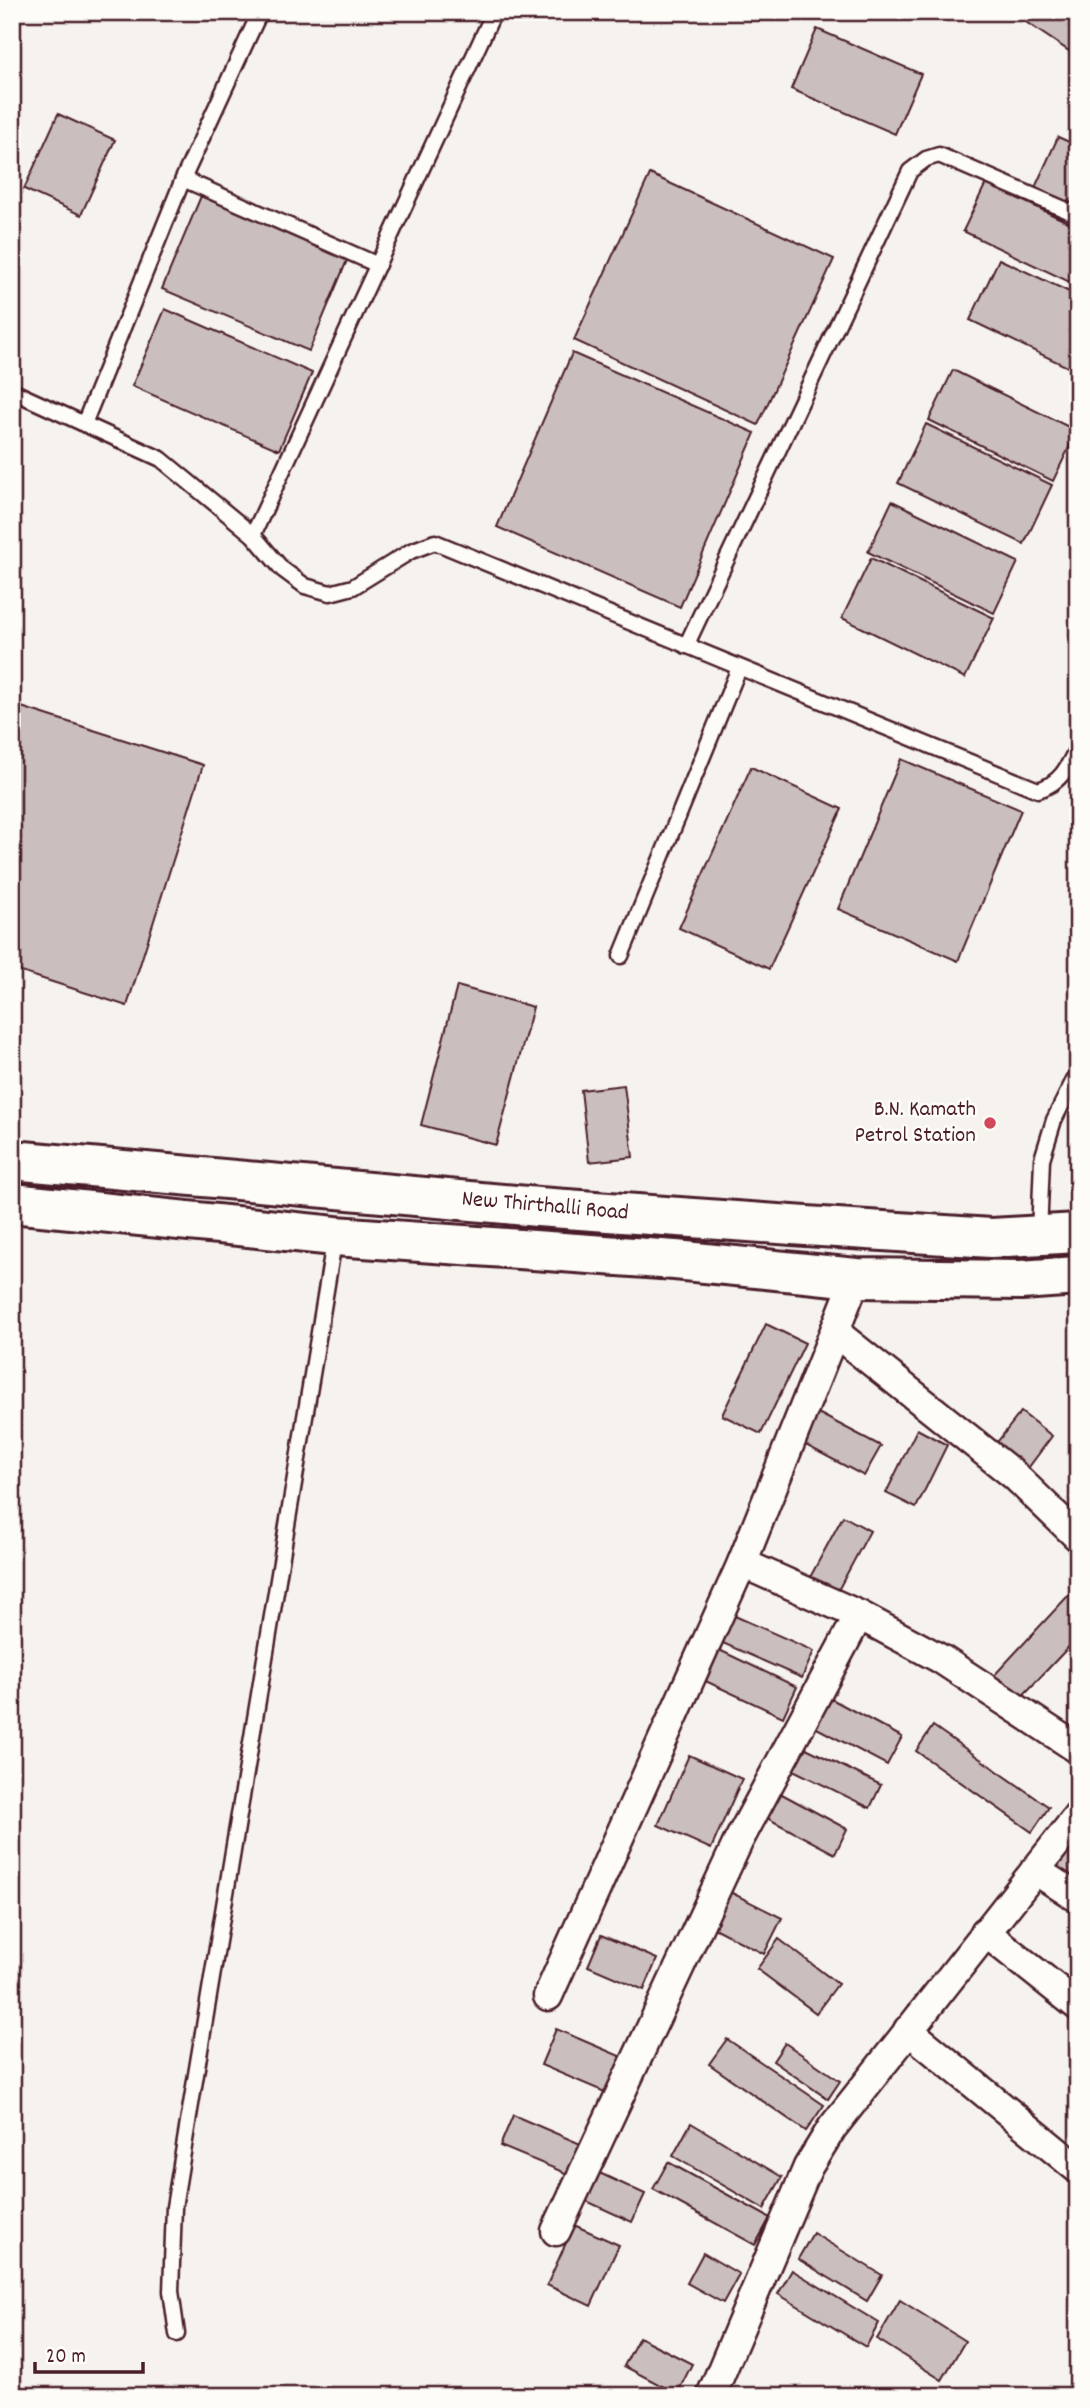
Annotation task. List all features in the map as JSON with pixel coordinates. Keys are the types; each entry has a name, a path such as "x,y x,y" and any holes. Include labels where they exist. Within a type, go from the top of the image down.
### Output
{"highway":[{"name":"New Thirthalli Road","path":"12,1160 538,1207 806,1226 991,1238 1078,1233"},
{"path":"12,1203 335,1236 675,1260 856,1278 1021,1280 1078,1276"},
{"path":"802,1273 806,1226"}],"street":[{"path":"548,1996 742,1563 836,1334 856,1278"},
{"path":"836,1334 1014,1475 1078,1537"},
{"path":"742,1563 859,1615 941,1659 1078,1749"},
{"path":"556,2231 738,1842 859,1615"},
{"path":"710,2396 808,2167 832,2128 1078,1816"},
{"path":"1035,1870 1078,1898"},
{"path":"985,1932 1078,2006"},
{"path":"908,2030 1078,2169"}],"lane":[{"path":"84,424 183,179 260,12"},
{"path":"253,535 494,12"},
{"path":"686,646 910,171 926,159 939,155 1078,215"},
{"path":"183,179 378,265"},
{"path":"12,391 161,459 253,535 305,586 330,593 353,587 411,551 435,542 1038,790 1051,786 1065,773 1078,746"},
{"path":"621,956 739,668"},
{"path":"1039,1235 1042,1159 1054,1120 1078,1072"},
{"path":"177,2334 171,2291 174,2207 335,1236"}],"building":[{"path":"1011,12 1078,12 1078,57"},
{"path":"817,29 921,74 895,134 791,89"},
{"path":"58,114 115,140 81,215 24,189"},
{"path":"1058,137 1078,146 1078,212 1033,192"},
{"path":"650,174 834,259 758,425 574,340"},
{"path":"986,183 1078,227 1078,286 963,231"},
{"path":"201,196 348,258 309,351 162,289"},
{"path":"999,259 1078,296 1078,372 970,320"},
{"path":"165,309 312,373 279,450 132,386"},
{"path":"572,353 755,433 680,607 497,527"},
{"path":"953,370 1077,431 1053,481 929,420"},
{"path":"926,424 1052,485 1024,544 898,483"},
{"path":"892,501 1018,562 994,613 868,552"},
{"path":"871,558 994,618 965,678 842,618"},
{"path":"12,704 203,765 127,1006 12,969"},
{"path":"901,759 1021,810 958,961 838,909"},
{"path":"751,767 842,809 769,969 679,928"},
{"path":"457,986 533,1007 496,1145 421,1125"},
{"path":"624,1085 633,1157 589,1162 581,1090"},
{"path":"766,1324 805,1343 761,1434 722,1415"},
{"path":"816,1412 881,1446 864,1476 800,1442"},
{"path":"1021,1412 1052,1436 1023,1475 991,1450"},
{"path":"917,1429 947,1445 916,1508 886,1493"},
{"path":"843,1516 870,1531 835,1596 808,1581"},
{"path":"1078,1585 1078,1637 1014,1705 989,1681"},
{"path":"728,1613 814,1651 802,1678 716,1640"},
{"path":"713,1647 797,1687 783,1717 699,1678"},
{"path":"826,1696 902,1737 887,1765 811,1725"},
{"path":"933,1726 1049,1807 1032,1832 916,1751"},
{"path":"802,1746 881,1785 870,1808 791,1769"},
{"path":"689,1755 742,1779 711,1849 658,1825"},
{"path":"780,1793 847,1829 835,1854 767,1818"},
{"path":"1078,1835 1078,1894 1047,1875"},
{"path":"724,1889 782,1918 764,1954 706,1924"},
{"path":"601,1935 657,1959 644,1990 588,1966"},
{"path":"779,1939 838,1984 816,2013 757,1969"},
{"path":"556,2029 622,2057 607,2093 541,2065"},
{"path":"727,2039 824,2105 806,2131 709,2064"},
{"path":"785,2043 840,2081 828,2099 773,2061"},
{"path":"513,2115 583,2145 570,2175 500,2146"},
{"path":"691,2123 782,2177 764,2209 673,2156"},
{"path":"668,2162 770,2218 755,2245 653,2189"},
{"path":"595,2171 645,2194 632,2222 582,2199"},
{"path":"574,2225 619,2245 591,2306 547,2285"},
{"path":"813,2233 882,2275 867,2301 798,2259"},
{"path":"703,2253 739,2274 723,2303 687,2283"},
{"path":"792,2270 879,2323 866,2347 778,2294"},
{"path":"900,2300 965,2341 942,2380 877,2339"},
{"path":"639,2337 692,2364 677,2394 624,2366"}],"place":[{"name":"B.N. Kamath Petrol Station","path":"990,1123"}]}
